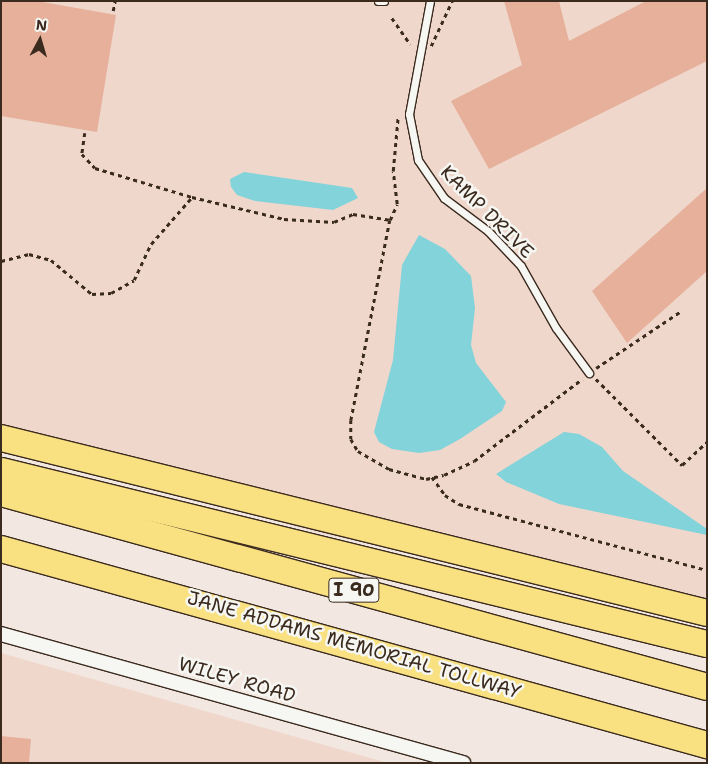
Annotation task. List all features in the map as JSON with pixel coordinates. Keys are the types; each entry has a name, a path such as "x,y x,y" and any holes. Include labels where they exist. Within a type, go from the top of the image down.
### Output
{"highway":[{"path":"1,438 707,614"},
{"path":"1,471 707,644"},
{"name":"I 90","path":"1,493 707,687"},
{"name":"JANE ADDAMS MEMORIAL TOLLWAY","path":"1,549 707,744"}],"street":[{"name":"WILEY ROAD","path":"1,634 463,763"}],"lane":[{"name":"KAMP DRIVE","path":"430,1 410,114 418,160 444,198 488,231 521,266 556,328 589,373"}],"path":[{"path":"113,12 115,1"},
{"path":"392,18 408,36 410,52"},
{"path":"400,110 393,171 397,204 390,220 358,376 351,439 358,451 374,462 432,477 474,461 589,373 681,311"},
{"path":"85,133 82,154 95,168 192,197 284,219 334,222 353,214 390,220"},
{"path":"1,261 29,254 51,260 92,294 111,293 134,280 152,244 192,197"},
{"path":"589,373 682,465 707,442"},
{"path":"432,477 445,495 458,504 707,570"}],"shaded area":[{"path":"1,1 707,1 707,613 323,534 1,445"},
{"path":"1,653 388,763 1,763"}],"water":[{"path":"244,172 352,188 358,198 333,210 255,201 237,195 231,187 230,179"},
{"path":"419,235 445,249 471,276 475,308 471,345 476,363 506,402 502,411 460,439 440,450 419,453 392,449 379,442 374,432 393,360 402,265"},
{"path":"564,432 579,434 602,447 623,471 707,529 707,535 559,504 506,482 496,474"}],"building":[{"path":"1,1 37,1 116,15 97,132 1,116"},
{"path":"504,1 559,1 569,41 646,1 707,1 707,61 489,169 451,101 522,65"},
{"path":"707,188 707,271 627,343 592,291"},
{"path":"1,736 31,739 29,763 1,763"}]}
